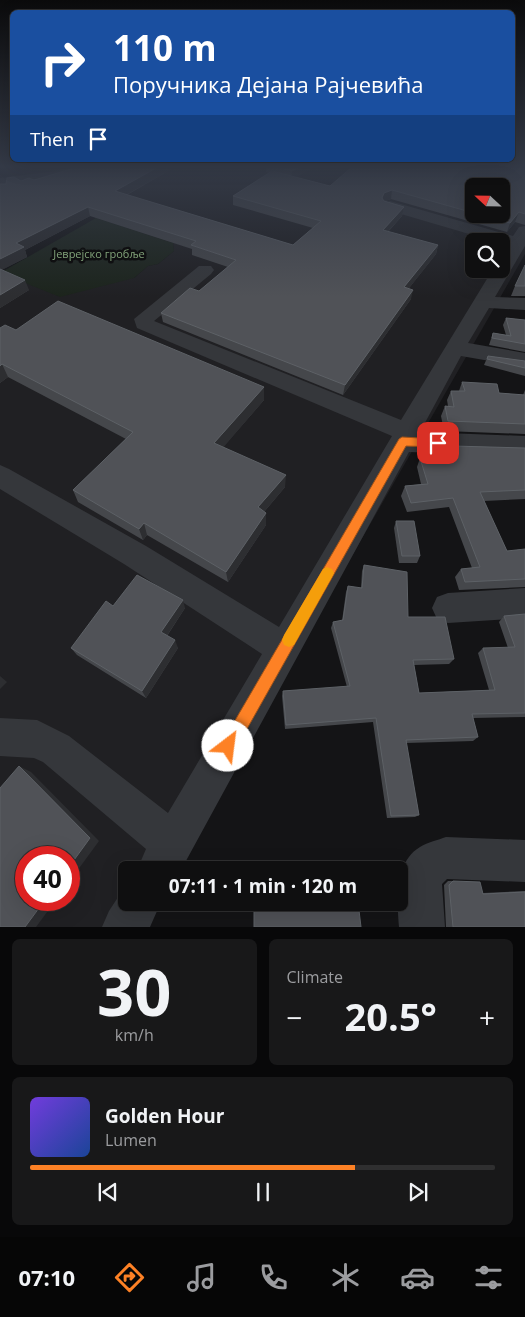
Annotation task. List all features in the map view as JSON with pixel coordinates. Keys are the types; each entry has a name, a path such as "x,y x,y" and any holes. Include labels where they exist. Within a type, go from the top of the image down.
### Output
{"street":[{"path":"0,737 37,739 56,750 165,857 455,348 522,237 408,210"},
{"path":"205,270 144,319 144,324 405,437 525,446"},
{"path":"483,302 525,304"},
{"path":"455,348 525,360"},
{"path":"0,476 135,555 284,649"},
{"path":"448,608 525,603"},
{"path":"422,927 419,900 420,884 425,870 434,860 446,858 525,861"},
{"path":"126,927 134,911"}],"shaded area":[{"path":"85,210 465,210 465,223 510,223 510,210 525,210 525,254 177,861 118,861 118,911 131,911 140,927 0,927 0,273 134,278 148,266 158,264 174,251 173,243 96,218"}],"green space":[{"name":"Јеврејско гробље","path":"96,218 173,243 174,251 158,264 148,266 134,278 60,297 0,273"}],"building":[{"path":"0,210 81,210 16,243 24,247 0,259"},
{"path":"98,210 178,210 293,245 321,221 283,210 401,210 383,230 438,245 404,287 413,290 345,385 161,313 190,288 199,291 236,260 191,245 196,241"},
{"path":"510,210 525,210 525,214 519,212 510,223"},
{"path":"525,265 525,286 515,286"},
{"path":"0,269 25,280 0,295"},
{"path":"58,301 264,387 214,443 286,475 258,507 266,513 226,572 144,523 139,529 73,490 133,432 2,364 0,366 0,328 5,325 16,330"},
{"path":"506,318 525,320 525,344 492,338 493,333 511,336"},
{"path":"488,356 525,361 525,368 487,359"},
{"path":"462,382 497,384 499,393 525,395 525,424 448,421 445,406 454,407 451,391 465,391"},
{"path":"453,446 525,448 525,490 480,492 507,551 525,549 525,579 465,582 461,569 480,567 453,498 411,503 405,486 428,484 420,458 457,457"},
{"path":"396,521 414,521 420,556 402,556"},
{"path":"364,565 407,572 408,617 445,617 454,659 413,660 419,693 495,690 483,648 515,647 504,616 525,614 525,713 472,714 478,737 406,740 419,815 391,816 376,718 286,725 283,691 350,686 333,622 343,620 348,586 362,588"},
{"path":"137,575 183,600 161,632 175,640 142,691 71,648 106,601 113,606"},
{"path":"19,766 90,838 80,852 80,846 15,846 15,911 37,911 25,927 0,927 0,788"},
{"path":"453,881 480,882 483,894 525,892 525,927 453,927 449,885"},
{"path":"254,911 359,911 361,927 254,927"}],"slow traffic":[{"path":"289,640 327,573"}],"route":[{"path":"228,746 402,442 438,443"}]}
